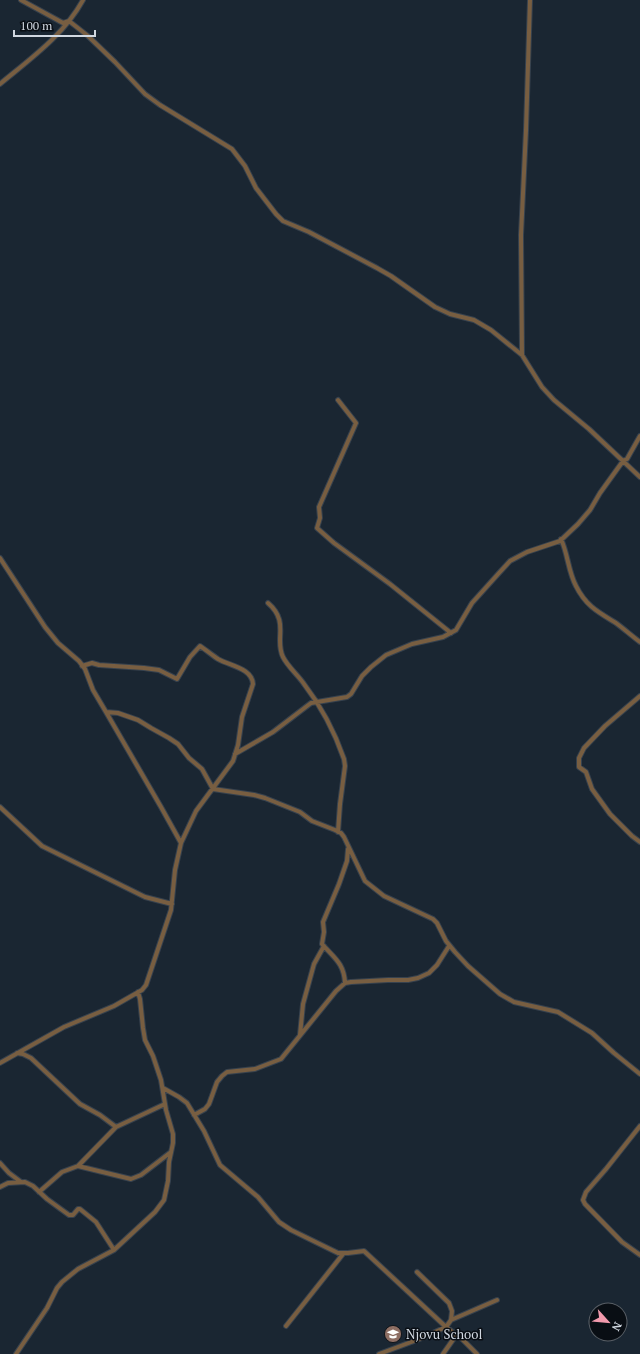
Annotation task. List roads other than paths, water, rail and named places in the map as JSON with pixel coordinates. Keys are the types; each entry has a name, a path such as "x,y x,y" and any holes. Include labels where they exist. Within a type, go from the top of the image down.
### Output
{"street":[{"path":"21,0 62,22 69,21 116,62 150,98 232,149 245,166 256,188 276,214 283,220 377,268 415,292 435,307 443,311 474,320 499,336 522,355 542,387 554,400 589,429 640,477"},
{"path":"0,84 56,37 83,0"},
{"path":"522,355 521,235 530,0"},
{"path":"338,400 356,423 319,507 320,518 317,528 334,543 390,584 451,633"},
{"path":"235,754 273,732 310,703 347,697 351,694 362,676 386,655 412,644 436,639 456,630 472,603 510,561 527,552 561,539 578,524 590,510 600,493 623,461 627,459 640,436"},
{"path":"561,539 565,548 570,572 582,597 594,610 623,628 640,642"},
{"path":"0,558 45,627 58,643 79,661 93,690 162,807 181,843"},
{"path":"268,603 274,608 280,621 282,657 317,701 344,759 345,766 338,832"},
{"path":"0,1063 64,1027 114,1006 138,992 146,985 171,910 175,870 181,843 196,811 229,768 235,754 242,717 252,690 253,680 247,673 219,660 200,646 190,657 177,679 159,670 99,665 92,663 82,666"},
{"path":"640,696 605,726 584,748 579,758 579,767 586,772 592,789 610,814 640,842"},
{"path":"106,712 118,713 138,720 170,738 178,744 189,758 202,769 213,789"},
{"path":"213,789 260,796 300,812 318,824 338,832 344,837 364,881 384,896 437,922 449,946 468,966 500,994 514,1002 558,1012 592,1033 640,1074"},
{"path":"0,807 42,846 145,897 172,904"},
{"path":"345,983 345,973 342,966 322,944 324,932 323,922 347,861 348,848"},
{"path":"300,1037 303,1004 314,964 324,946"},
{"path":"194,1115 205,1109 209,1104 217,1082 227,1072 233,1070 255,1069 281,1058 345,983 356,981 408,980 418,978 429,973 437,965 449,946"},
{"path":"16,1354 47,1308 57,1288 62,1282 78,1269 114,1250 160,1207 166,1192 173,1134 165,1104 163,1088 155,1062 145,1040 138,992"},
{"path":"17,1053 24,1054 31,1058 80,1104 116,1126"},
{"path":"163,1088 183,1099 204,1131 220,1165 258,1197 279,1222 291,1230 332,1251 343,1254 364,1251 446,1327 457,1334 477,1354"},
{"path":"39,1192 62,1172 78,1166 116,1126 165,1104"},
{"path":"640,1126 586,1192 583,1200 622,1242 640,1255"},
{"path":"78,1166 131,1179 140,1175 172,1152"},
{"path":"0,1163 9,1173 21,1182"},
{"path":"0,1187 8,1183 29,1183 50,1202 71,1216 78,1209 81,1210 96,1222 114,1250"},
{"path":"286,1326 343,1254"},
{"path":"417,1272 449,1303 452,1311 451,1320"},
{"path":"379,1354 422,1338 446,1327 451,1320 468,1311 497,1300"},
{"path":"442,1354 457,1334"}],"place":[{"name":"Njovu School","path":"393,1334"}]}
